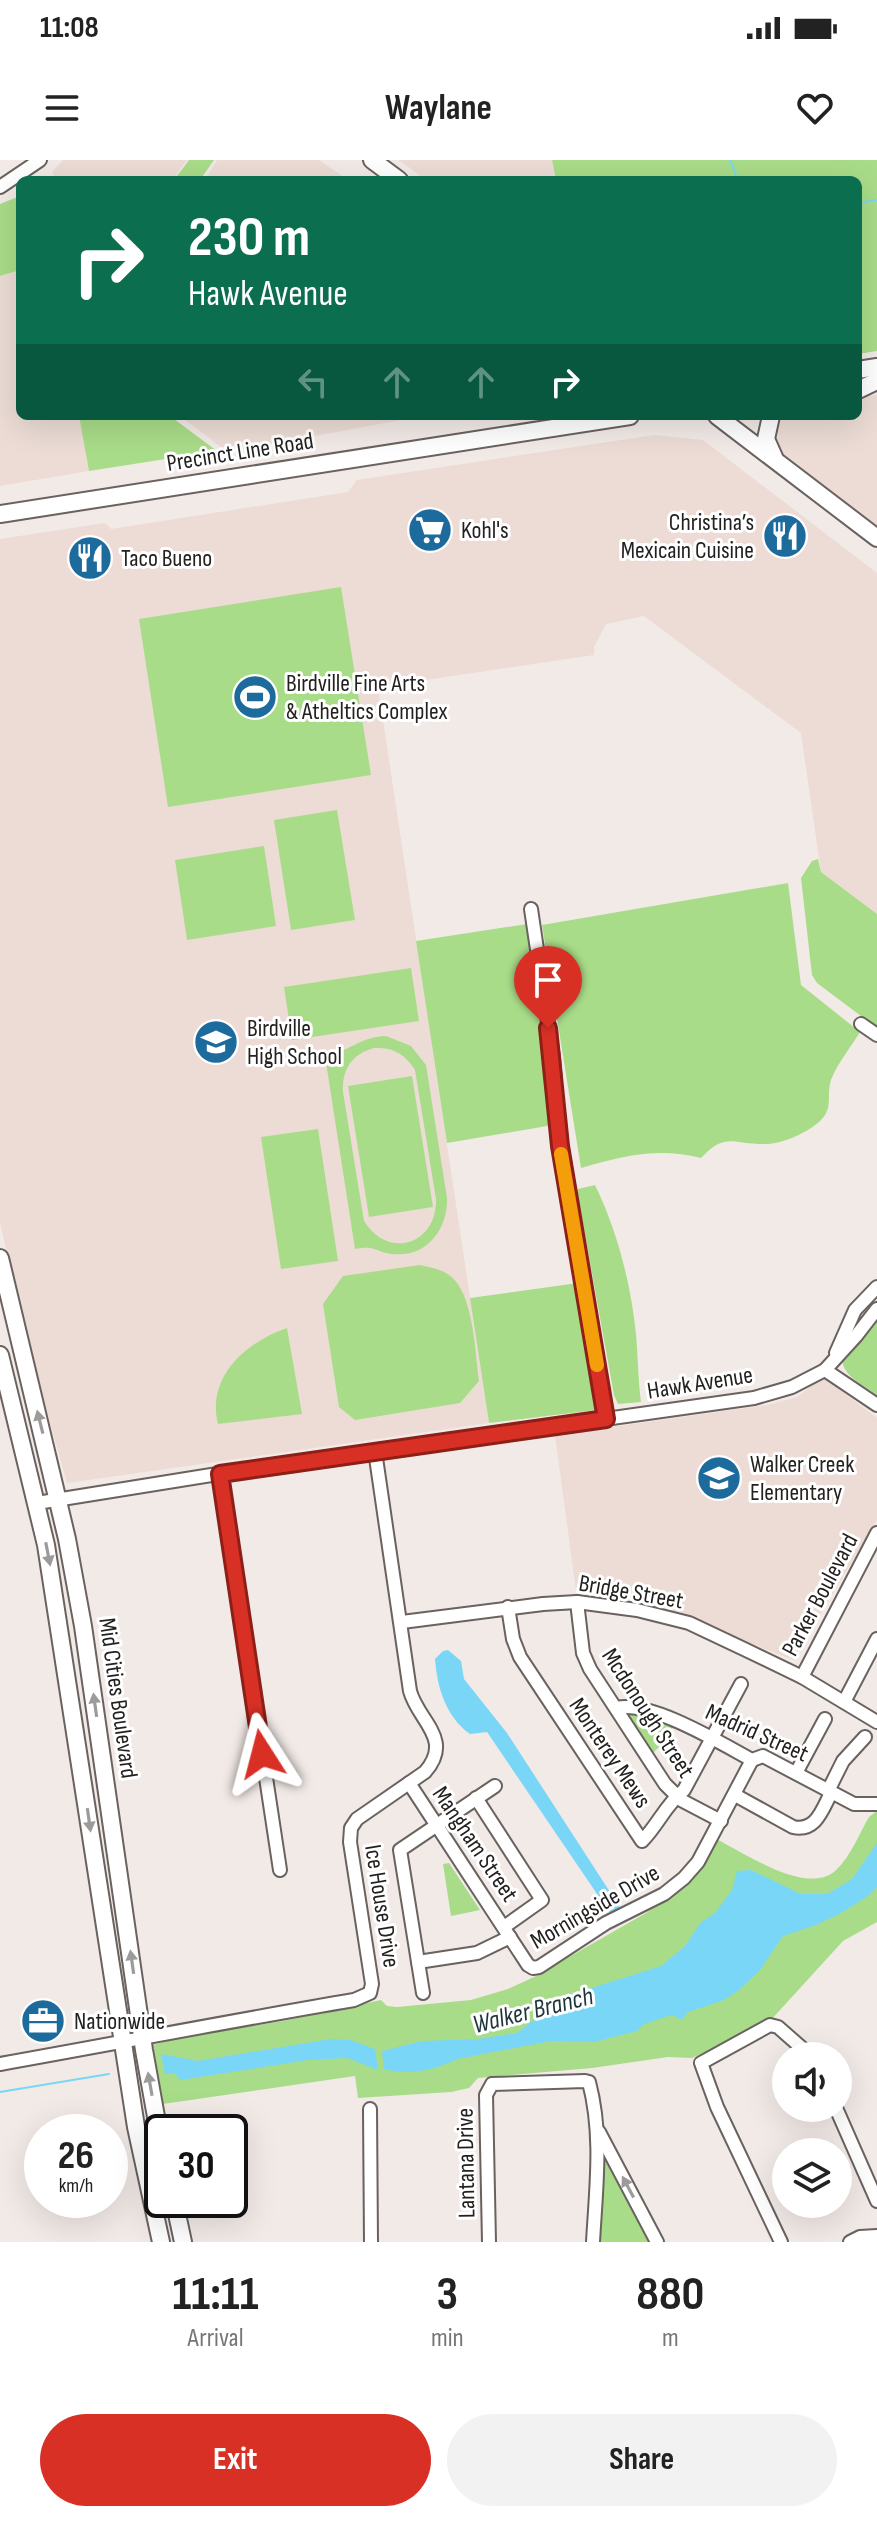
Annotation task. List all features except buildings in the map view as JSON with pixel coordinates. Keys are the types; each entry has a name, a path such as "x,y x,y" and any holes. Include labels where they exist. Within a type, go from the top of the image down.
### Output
{"main road":[{"path":"372,160 394,176"},
{"name":"Precinct Line Road","path":"0,514 595,420"},
{"path":"722,420 877,538"},
{"path":"768,420 766,439 772,454 784,467"},
{"name":"Mid Cities Boulevard","path":"0,1258 57,1498 83,1626 156,2114"},
{"name":"Mid Cities Boulevard","path":"0,1355 37,1503 57,1605 136,2127 161,2242"},
{"path":"178,2218 183,2242"}],"street":[{"path":"0,187 36,161"},
{"path":"531,909 553,1057 560,1146 606,1419"},
{"path":"861,1024 877,1035"},
{"name":"Hawk Avenue","path":"835,1356 855,1310 877,1287"},
{"name":"Hawk Avenue","path":"37,1503 375,1451 754,1398 792,1387 825,1370 877,1309"},
{"path":"825,1370 877,1405"},
{"name":"Ice House Drive","path":"143,2039 203,2025 354,2000 370,1993 372,1984 349,1835 357,1819 425,1772 433,1762 436,1740 412,1699 375,1451"},
{"path":"220,1474 280,1870"},
{"name":"Parker Boulevard","path":"802,1677 877,1533"},
{"name":"Bridge Street","path":"402,1622 508,1607 577,1602 637,1610 689,1623 802,1677 877,1722"},
{"name":"Mcdonough Street","path":"577,1602 585,1658 590,1669 665,1784 675,1796 721,1821"},
{"name":"Monterey Mews","path":"508,1607 513,1639 520,1657 642,1841 675,1796 684,1790 741,1684"},
{"path":"844,1702 877,1639"},
{"name":"Madrid Street","path":"617,1708 637,1707 752,1760 763,1756 854,1804 877,1804"},
{"path":"796,1773 825,1719"},
{"path":"735,1795 793,1827 804,1828 814,1824 843,1761 865,1737"},
{"name":"Morningside Drive","path":"533,1968 674,1887 698,1862 752,1760"},
{"name":"Mangham Street","path":"409,1783 533,1968"},
{"path":"423,1993 400,1850 495,1786"},
{"path":"418,1962 477,1953 507,1932 542,1900 476,1798"},
{"path":"781,2242 717,2107 701,2063 770,2025 778,2027 796,2042"},
{"path":"0,2064 143,2039"},
{"name":"Lantana Drive","path":"489,2242 486,2095 492,2084 589,2082 599,2132"},
{"path":"370,2109 371,2242"},
{"path":"842,2122 877,2201"},
{"path":"593,2242 599,2132"},
{"path":"599,2132 657,2242"},
{"path":"855,2240 877,2228"},
{"path":"855,2240 877,2236"}],"shaded area":[{"path":"63,160 187,160 175,176 54,176 52,172"},
{"path":"217,160 319,160 342,176 207,176"},
{"path":"399,160 552,160 555,176 421,176"},
{"path":"16,271 16,420 80,420 89,471 0,486 0,276"},
{"path":"877,395 877,527 778,453 770,426 774,420 862,420 862,397"},
{"path":"185,420 401,420 233,451 221,447"},
{"name":"Birdville High School","path":"654,435 703,440 877,573 877,914 821,872 801,733 644,616 606,624 594,647 594,655 378,687 489,1423 67,1483 31,1355 0,1223 0,539 105,523 111,529 348,492 357,480"},
{"name":"Walker Creek Elementary","path":"823,1377 877,1418 877,1520 793,1660 642,1600 576,1591 555,1435 767,1405 797,1397"}],"green space":[{"path":"189,160 214,160 203,176 177,176"},
{"path":"552,160 877,160 877,351 862,353 862,176 555,176"},
{"path":"16,198 16,271 0,276 0,204"},
{"path":"80,420 175,420 217,451 89,471"},
{"name":"Birdville Fine Arts & Atheltics Complex","path":"341,587 371,775 168,807 139,619"},
{"path":"337,810 355,920 291,930 274,820"},
{"path":"264,846 276,926 187,940 175,860"},
{"path":"818,859 821,872 877,914 877,1028 817,983 812,975 801,878 812,861"},
{"path":"788,883 801,985 860,1032 831,1080 824,1116 808,1130 778,1143 730,1141 717,1145 701,1158 670,1153 640,1154 581,1168 542,925"},
{"path":"527,924 548,1059 553,1125 447,1143 416,941"},
{"path":"411,968 419,1021 292,1040 284,987"},
{"path":"386,1036 411,1046 426,1065 447,1198 444,1220 433,1239 416,1251 404,1254 372,1248 355,1249 325,1056","holes":["374,1048 398,1053 415,1070 436,1199 429,1227 409,1242 386,1240 374,1233 364,1221 343,1092 344,1076 354,1058"]},
{"path":"412,1076 433,1207 369,1217 348,1086"},
{"path":"318,1129 338,1261 281,1269 261,1137"},
{"path":"595,1185 610,1220 627,1277 636,1334 641,1402 618,1404 614,1395 578,1196 578,1189"},
{"path":"420,1265 449,1275 464,1295 472,1324 479,1381 460,1403 355,1420 339,1407 323,1304 343,1276"},
{"path":"578,1283 596,1410 489,1423 470,1298"},
{"path":"877,1311 877,1395 850,1376 842,1359"},
{"path":"287,1328 302,1414 218,1424 218,1391 233,1364 257,1342"},
{"path":"638,1713 674,1726 651,1755 628,1718 630,1714"},
{"path":"877,1811 877,1922 843,1941 770,2021 692,2058 668,2057 592,2068 478,2078 469,2088 451,2092 358,2098 355,2076 163,2104 153,2045 185,2036 283,2021 381,2000 387,2006 397,2007 471,2000 508,1989 646,1913 682,1887 700,1868 716,1839 793,1876 810,1879 824,1877 841,1864 869,1817"},
{"path":"449,1863 480,1910 451,1916 443,1864"},
{"path":"601,2146 652,2242 597,2242"}],"water":[{"path":"448,1650 461,1661 464,1679 507,1733 621,1909 610,1913 487,1732 470,1734 455,1719 441,1691 435,1659"},
{"path":"877,1843 877,1887 868,1896 816,1925 783,1936 760,1970 739,1990 724,2000 688,2012 682,2020 672,2015 644,2024 637,2031 594,2042 551,2041 457,2059 421,2071 384,2069 382,2051 422,2041 478,2039 517,2033 563,1997 661,1966 685,1946 700,1923 715,1913 732,1890 737,1871 751,1870 801,1894 827,1894 852,1879"},
{"path":"331,2039 350,2040 375,2049 378,2070 347,2058 308,2060 181,2080 175,2074 165,2074 161,2054 197,2061"}],"waterway":[{"path":"730,160 736,176"},
{"path":"862,202 877,200"},
{"name":"Walker Branch","path":"0,2092 109,2074"}],"slow traffic":[{"path":"561,1154 597,1365"}],"place":[{"name":"Kohl's","path":"430,530"},
{"name":"Christina’s Mexicain Cuisine","path":"785,536"},
{"name":"Taco Bueno","path":"90,558"},
{"name":"Birdville Fine Arts & Atheltics Complex","path":"255,697"},
{"name":"Birdville High School","path":"216,1042"},
{"name":"Walker Creek Elementary","path":"719,1478"},
{"name":"Nationwide","path":"43,2021"}],"route":[{"path":"262,1754 220,1474 606,1419 560,1146 548,1028"}]}
